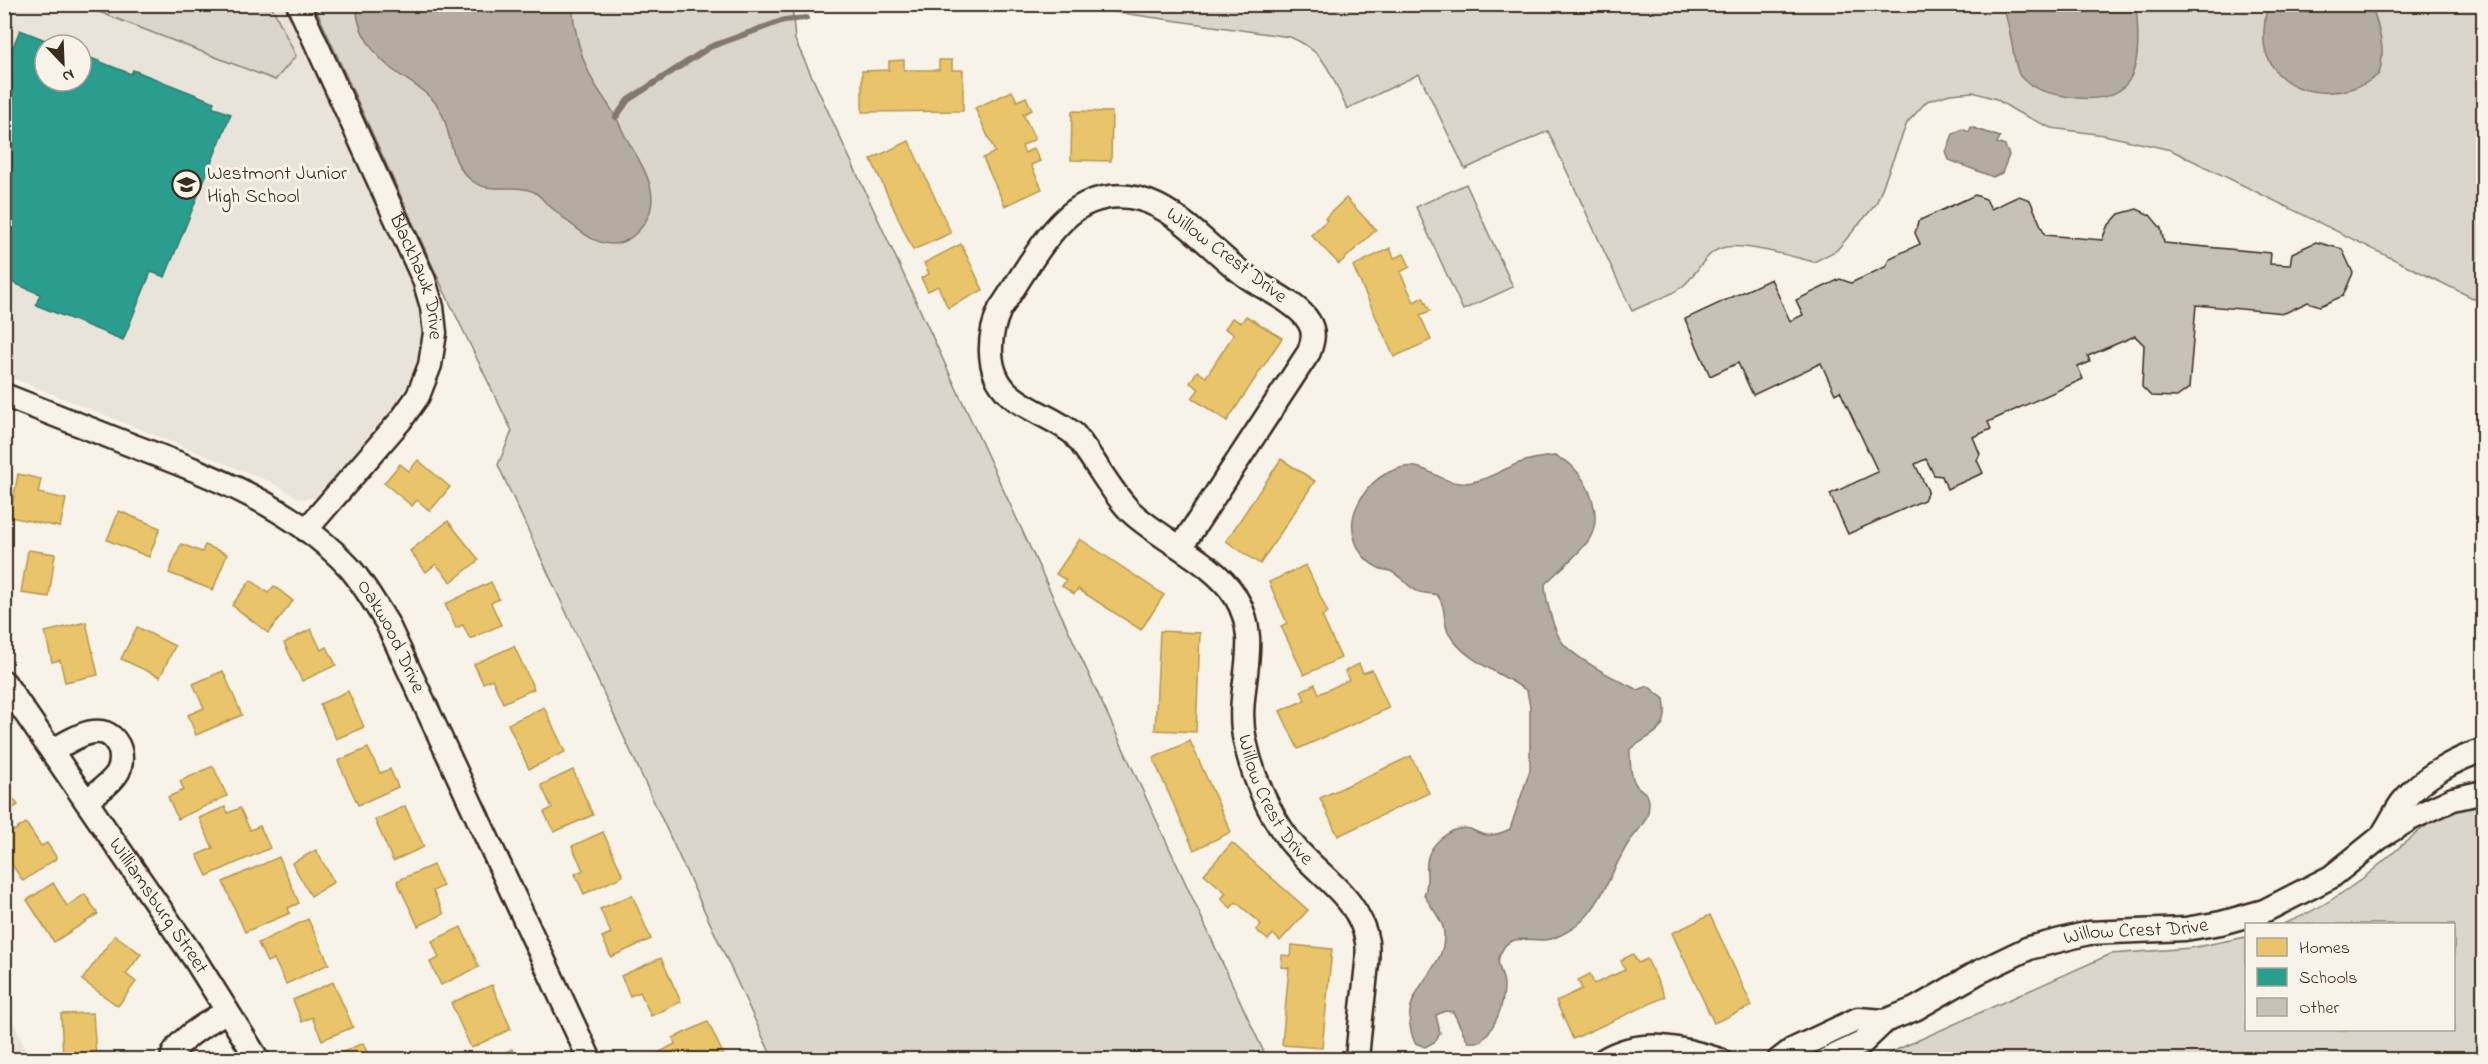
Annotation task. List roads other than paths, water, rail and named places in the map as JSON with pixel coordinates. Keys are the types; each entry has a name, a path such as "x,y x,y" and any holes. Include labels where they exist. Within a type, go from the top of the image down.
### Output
{"street":[{"name":"Blackhawk Drive","path":"298,4 424,280 432,307 435,333 430,365 418,396 401,420 306,530"},
{"name":"Willow Crest Drive","path":"1181,547 1309,352 1313,329 1301,312 1246,276 1171,212 1156,204 1141,200 1108,197 1076,208 1053,231 1000,309 990,336 992,363 1004,390 1014,399 1062,424 1074,434 1129,509 1224,582 1238,600 1248,622 1250,640 1241,716 1244,738 1257,781 1290,840 1340,891 1359,916 1368,944 1357,1059"},
{"name":"Oakwood Drive","path":"4,395 193,469 276,509 306,530 349,567 369,593 387,623 590,1059"},
{"name":"Williamsburg Street","path":"4,682 227,1011 255,1058"},
{"path":"52,751 81,734 93,731 104,732 117,743 121,752 118,771 111,781 86,801"},
{"name":"Willow Crest Drive","path":"2382,836 2404,800 2428,778 2484,750"},
{"name":"Willow Crest Drive","path":"1826,1059 1862,1043 1885,1022 1915,1009 2014,955 2048,942 2089,933 2185,929 2264,910 2298,896 2331,877 2382,836 2428,810 2453,799 2484,792"},
{"path":"172,1059 178,1045 227,1011"},
{"name":"Willow Crest Drive","path":"1779,1059 1792,1050 1858,1020 1885,1022"},
{"path":"1604,1059 1632,1047 1667,1046 1720,1059"}],"waterway":[{"path":"616,117 628,100 710,47 784,20 806,18"}],"place":[{"name":"Westmont Junior High School","path":"186,185"}]}
